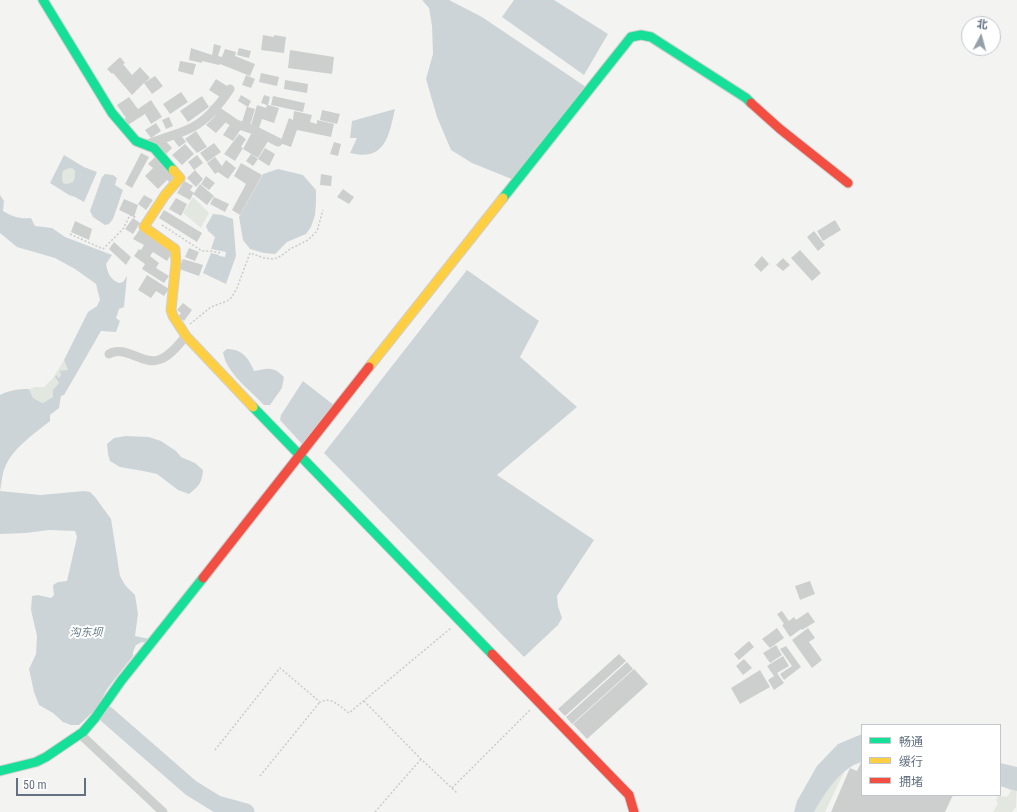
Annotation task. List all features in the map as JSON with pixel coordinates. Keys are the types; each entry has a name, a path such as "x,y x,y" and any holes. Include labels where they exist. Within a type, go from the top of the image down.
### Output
{"street":[{"path":"43,0 112,113 136,141 154,148 180,178 165,195 144,227 175,249 176,262 172,310 173,316 184,333 300,456 537,702 629,795 634,812"},
{"path":"0,771 36,762 46,757 80,734 95,718 126,675 632,37 641,35 651,37 746,98 780,129 848,183"},
{"path":"146,145 193,127 214,109 230,90"},
{"path":"214,109 236,124 254,130 278,142"},
{"path":"109,354 114,351 142,359 160,360 169,354 184,333"},
{"path":"80,734 163,812"}],"path":[{"path":"184,333 211,307 227,301 232,297 237,288 250,253 264,258 274,259 281,256 290,249 308,240 317,231 323,210"},
{"path":"70,234 103,249 122,229 130,215 148,220 202,251 221,253"},
{"path":"260,776 320,702 325,699 332,700 349,714 459,620"},
{"path":"215,750 280,668 320,702"},
{"path":"364,701 457,793"},
{"path":"452,788 537,702"},
{"path":"375,812 421,759"}],"shaded area":[{"path":"72,168 75,171 73,183 63,183 63,171"},
{"path":"193,197 209,213 201,228 183,213"},
{"path":"64,360 69,370 59,372 61,375 59,378 56,376 55,377 59,383 53,397 44,403 33,398 29,389 44,387 53,378"},
{"path":"845,770 825,812 813,812 815,800"},
{"path":"1017,781 1016,807 1012,812 993,812 998,803 996,800 998,796 1007,797 1011,791 1002,786"}],"water":[{"path":"422,0 449,0 482,17 586,87 514,180 472,163 451,150 437,117 426,79 433,54 432,26 429,8"},
{"path":"514,0 554,0 608,34 584,75 502,17"},
{"path":"395,109 387,137 378,150 371,154 362,155 350,153 357,138 350,138 352,121"},
{"path":"64,155 84,167 97,172 84,202 69,195 50,183","holes":["72,168 75,171 73,182 67,184 63,183 63,171"]},
{"path":"278,169 303,175 316,190 315,215 311,227 306,234 287,242 275,254 264,253 250,249 243,240 239,217 263,174"},
{"path":"105,174 113,175 117,178 115,185 123,190 113,219 109,224 105,225 93,217 90,211 102,177"},
{"path":"0,195 4,201 3,211 17,217 31,218 35,226 52,228 65,237 112,255 106,264 110,276 113,280 119,283 123,282 127,276 124,307 119,309 116,318 120,321 116,332 101,331 64,395 61,396 59,408 50,415 50,421 22,444 6,464 0,491 0,395 14,390 29,389 33,398 43,403 53,397 53,390 59,383 55,377 56,375 59,378 61,375 59,371 68,370 64,360 88,312 97,306 100,300 96,284 75,269 55,258 17,247 0,233"},
{"path":"213,214 222,215 233,219 236,256 226,284 203,273 211,253 225,257 226,252 211,249 215,237 208,231 206,226"},
{"path":"467,270 539,321 520,357 577,407 497,475 594,540 557,596 558,606 562,618 558,625 524,657 324,453"},
{"path":"227,349 232,349 244,355 250,362 254,371 274,369 284,377 282,388 270,405 264,405 234,374 225,360 223,352"},
{"path":"303,381 335,406 302,444 280,420 281,415"},
{"path":"126,436 149,437 161,441 176,451 181,457 195,463 203,470 202,478 199,484 189,494 178,490 157,474 120,467 110,461 107,444 114,438"},
{"name":"沟东坝","path":"0,491 41,495 84,491 90,492 111,519 120,576 125,585 135,595 138,614 135,636 150,639 148,643 142,642 136,645 133,656 107,689 97,708 79,725 71,725 63,722 53,713 39,705 34,692 29,669 36,654 37,636 31,610 32,596 38,595 51,598 54,595 53,585 58,582 67,581 77,537 75,531 49,530 0,534"},
{"path":"861,734 861,762 847,769 840,775 823,797 814,812 794,812 797,801 817,766 838,744"},
{"path":"1001,763 1017,767 1017,791 1001,786"}],"building":[{"path":"263,35 286,37 284,53 261,50"},
{"path":"214,44 221,46 218,56 222,57 225,49 236,52 235,56 255,64 250,76 220,64 202,61 202,63 189,60 191,48 212,55"},
{"path":"239,48 251,51 249,58 237,55"},
{"path":"290,50 334,57 332,74 288,68"},
{"path":"120,57 125,63 123,64 132,75 140,67 150,78 132,95 113,73 112,74 107,69"},
{"path":"180,61 196,64 193,75 178,71"},
{"path":"261,73 279,77 277,86 259,82"},
{"path":"246,75 255,79 251,88 242,85"},
{"path":"155,76 163,86 152,94 144,83"},
{"path":"216,79 227,86 220,97 209,90"},
{"path":"285,80 308,84 307,93 284,89"},
{"path":"181,92 188,102 170,114 163,104"},
{"path":"241,95 251,101 248,107 255,109 250,125 242,122 247,106 238,101"},
{"path":"264,95 270,97 268,105 279,108 274,123 262,119 259,128 251,125 257,105 266,108 267,105 261,103"},
{"path":"202,96 209,107 188,122 180,111"},
{"path":"273,96 305,103 303,112 271,105"},
{"path":"129,97 138,109 151,100 162,117 151,124 145,114 128,125 124,119 126,118 117,105"},
{"path":"322,110 340,114 337,124 320,120"},
{"path":"294,111 312,115 310,122 317,124 317,120 334,124 331,137 297,130 291,147 280,143 289,118 293,120"},
{"path":"217,114 226,122 216,133 206,125"},
{"path":"169,117 173,126 166,129 162,120"},
{"path":"156,123 161,131 151,138 145,130"},
{"path":"231,123 241,129 233,141 223,135"},
{"path":"196,131 207,147 197,153 185,139"},
{"path":"252,132 268,141 258,158 243,149"},
{"path":"180,134 186,142 179,147 173,139"},
{"path":"239,134 246,139 241,147 243,148 235,161 224,154"},
{"path":"164,139 172,148 165,155 157,147"},
{"path":"334,142 341,144 338,156 330,154"},
{"path":"214,143 221,152 207,162 200,153"},
{"path":"185,144 194,154 182,165 172,155"},
{"path":"265,148 275,154 269,166 258,159"},
{"path":"160,152 180,172 170,183 167,180 158,189 145,176 153,168 148,164"},
{"path":"141,153 149,157 132,188 125,184"},
{"path":"251,154 258,159 253,166 246,161"},
{"path":"197,155 203,163 194,170 188,162"},
{"path":"215,157 222,166 226,160 236,168 228,179 218,172 215,174 207,163"},
{"path":"241,163 262,175 240,215 232,210 246,184 234,176"},
{"path":"195,170 203,179 196,187 187,178"},
{"path":"321,174 332,176 331,186 320,185"},
{"path":"206,176 215,183 209,190 201,184"},
{"path":"184,181 193,186 190,190 194,193 200,184 214,196 207,205 193,194 190,200 177,193"},
{"path":"343,189 354,197 349,204 337,197"},
{"path":"144,195 153,200 146,210 138,204"},
{"path":"214,197 229,204 225,212 210,204"},
{"path":"176,198 187,204 181,216 169,209"},
{"path":"124,199 138,205 134,217 119,210"},
{"path":"164,210 202,233 197,242 159,218"},
{"path":"133,218 140,223 133,234 125,229"},
{"path":"835,220 841,230 823,241 817,231"},
{"path":"75,221 92,229 89,240 71,232"},
{"path":"140,229 173,251 167,261 153,252 150,256 159,263 156,268 169,276 164,283 142,269 145,264 134,256 144,245 133,239"},
{"path":"814,231 825,245 818,251 807,237"},
{"path":"114,242 131,257 126,265 109,249"},
{"path":"189,248 199,252 195,261 185,257"},
{"path":"800,250 821,273 812,281 791,258"},
{"path":"762,256 769,264 761,272 754,265"},
{"path":"783,258 790,265 783,271 776,265"},
{"path":"183,259 203,265 199,276 179,269"},
{"path":"147,275 169,289 164,296 156,291 151,298 138,290"},
{"path":"183,303 192,310 184,321 178,317 181,313 177,310"},
{"path":"810,581 815,594 800,600 795,586"},
{"path":"782,611 789,621 794,617 796,620 808,612 815,622 802,630 801,629 790,637 777,614"},
{"path":"777,628 784,638 770,648 762,639"},
{"path":"808,628 815,638 809,642 822,660 812,668 792,640"},
{"path":"749,641 754,647 739,660 734,654"},
{"path":"776,645 782,655 770,663 763,653"},
{"path":"786,646 801,667 784,680 780,674 792,666 780,649"},
{"path":"619,654 626,661 565,716 558,709"},
{"path":"783,656 789,666 777,673 784,683 774,690 768,680 774,676 767,666"},
{"path":"744,659 752,668 743,675 736,666"},
{"path":"627,662 633,669 572,724 566,717"},
{"path":"634,669 648,684 587,739 573,724"},
{"path":"760,670 770,687 740,704 731,688"},
{"path":"861,762 861,796 953,796 945,812 831,812 850,768 857,771"}],"waterway":[{"path":"106,714 191,788 217,804 246,812"}],"traffic: fast":[{"path":"43,0 112,113 136,141 154,148 173,170"},
{"path":"503,198 631,37 641,35 651,37 746,98 751,103"},
{"path":"253,407 492,654"},
{"path":"0,771 36,762 83,732 95,718 121,681 203,578"}],"traffic: slow":[{"path":"173,170 180,178 165,195 144,227 175,249 176,262 171,310 173,316 186,336 253,407"},
{"path":"369,367 503,198"}],"traffic: jam":[{"path":"751,103 780,129 848,183"},
{"path":"203,578 369,367"},
{"path":"492,654 629,795 634,812"}]}
